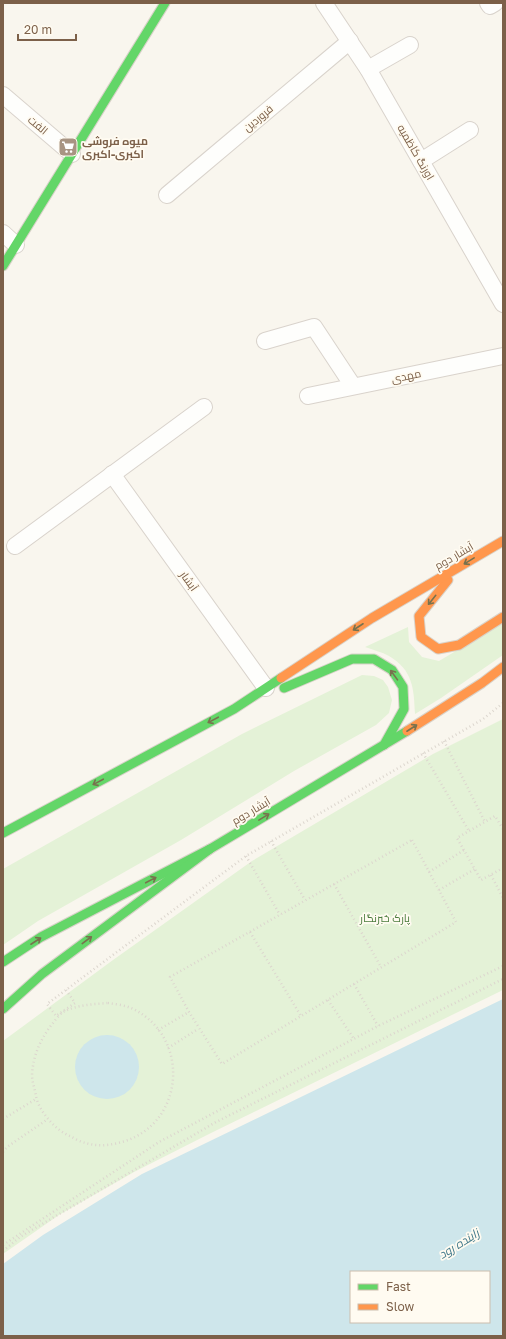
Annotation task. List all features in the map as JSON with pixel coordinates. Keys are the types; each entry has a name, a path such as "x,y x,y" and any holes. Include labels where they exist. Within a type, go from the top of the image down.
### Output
{"main road":[{"path":"3,266 165,3"},
{"name":"آبشار دوم","path":"3,833 234,709 372,618 503,541"},
{"path":"456,569 419,616 421,637 438,649 459,645 503,617"},
{"path":"234,709 352,659 374,659 392,670 403,687 404,709 382,747"},
{"name":"آبشار دوم","path":"3,962 41,937 210,849 382,747 482,683 503,667"},
{"path":"3,1009 42,974 210,849"}],"street":[{"name":"اورنگ کاظمیه","path":"324,3 368,69 502,301"},
{"path":"488,3 490,6 495,3"},
{"name":"فروردین","path":"166,195 350,41"},
{"path":"368,69 410,44"},
{"name":"الفت","path":"3,96 72,154"},
{"path":"421,161 470,130"},
{"path":"3,233 16,245"},
{"path":"265,341 314,327 353,386"},
{"name":"مهدی","path":"308,396 503,356"},
{"path":"15,546 204,407"},
{"name":"آبشار","path":"112,474 266,688"}],"path":[{"path":"66,990 74,1003 56,1016 47,1004 246,856 483,719 503,703"},
{"path":"444,741 485,822"},
{"path":"423,753 469,831"},
{"path":"503,828 495,816 458,838 481,880 503,868"},
{"path":"412,840 456,922 222,1064 198,1029 170,977 334,884 412,840"},
{"path":"271,841 306,900"},
{"path":"429,872 464,850"},
{"path":"246,856 280,915"},
{"path":"439,890 475,869"},
{"path":"491,875 503,898"},
{"path":"334,884 381,967"},
{"path":"250,932 301,1016"},
{"path":"3,1245 159,1142 378,1026 503,966"},
{"path":"3,1251 20,1237 216,1122 503,979"},
{"path":"354,984 378,1026"},
{"path":"328,1000 354,1040"},
{"path":"108,1003 130,1008 150,1020 158,1030 165,1039 173,1061 174,1084 166,1107 152,1126 133,1139 110,1145 87,1144 65,1134 48,1119 36,1099 32,1076 36,1053 46,1032 62,1012 84,1005 108,1003"},
{"path":"158,1030 188,1012"},
{"path":"168,1048 198,1029"},
{"path":"3,1119 36,1099"},
{"path":"3,1152 7,1147 48,1119"}],"green space":[{"path":"503,623 503,655 415,714 413,688 408,674 403,667 389,656 365,647 408,627 409,642 422,657 439,661"},
{"path":"362,675 374,676 383,680 388,687 392,700 389,713 376,725 294,771 181,840 38,921 3,945 3,869 242,734"},
{"name":"پارک خبرنگار","path":"503,719 503,990 134,1172 59,1215 3,1254 3,1041 113,960 252,861 433,754"}],"water":[{"name":"زاینده رود","path":"503,999 503,1336 3,1336 3,1264 43,1235 142,1174"},
{"path":"107,1035 125,1041 133,1049 139,1067 133,1085 125,1093 107,1099 89,1093 81,1085 75,1067 81,1049 89,1041"}],"traffic: fast":[{"path":"3,266 165,3"},
{"path":"284,688 352,659 374,659 392,670 403,687 404,709 384,745"},
{"path":"3,833 234,709 281,678"},
{"path":"3,962 41,937 210,849 407,731"},
{"path":"3,1009 42,974 210,849"}],"traffic: slow":[{"path":"281,678 372,618 503,541"},
{"path":"448,580 419,616 421,637 438,649 459,645 503,617"},
{"path":"407,731 482,683 503,667"}],"place":[{"name":"میوه فروشی اکبری-اکبری","path":"68,147"}]}
